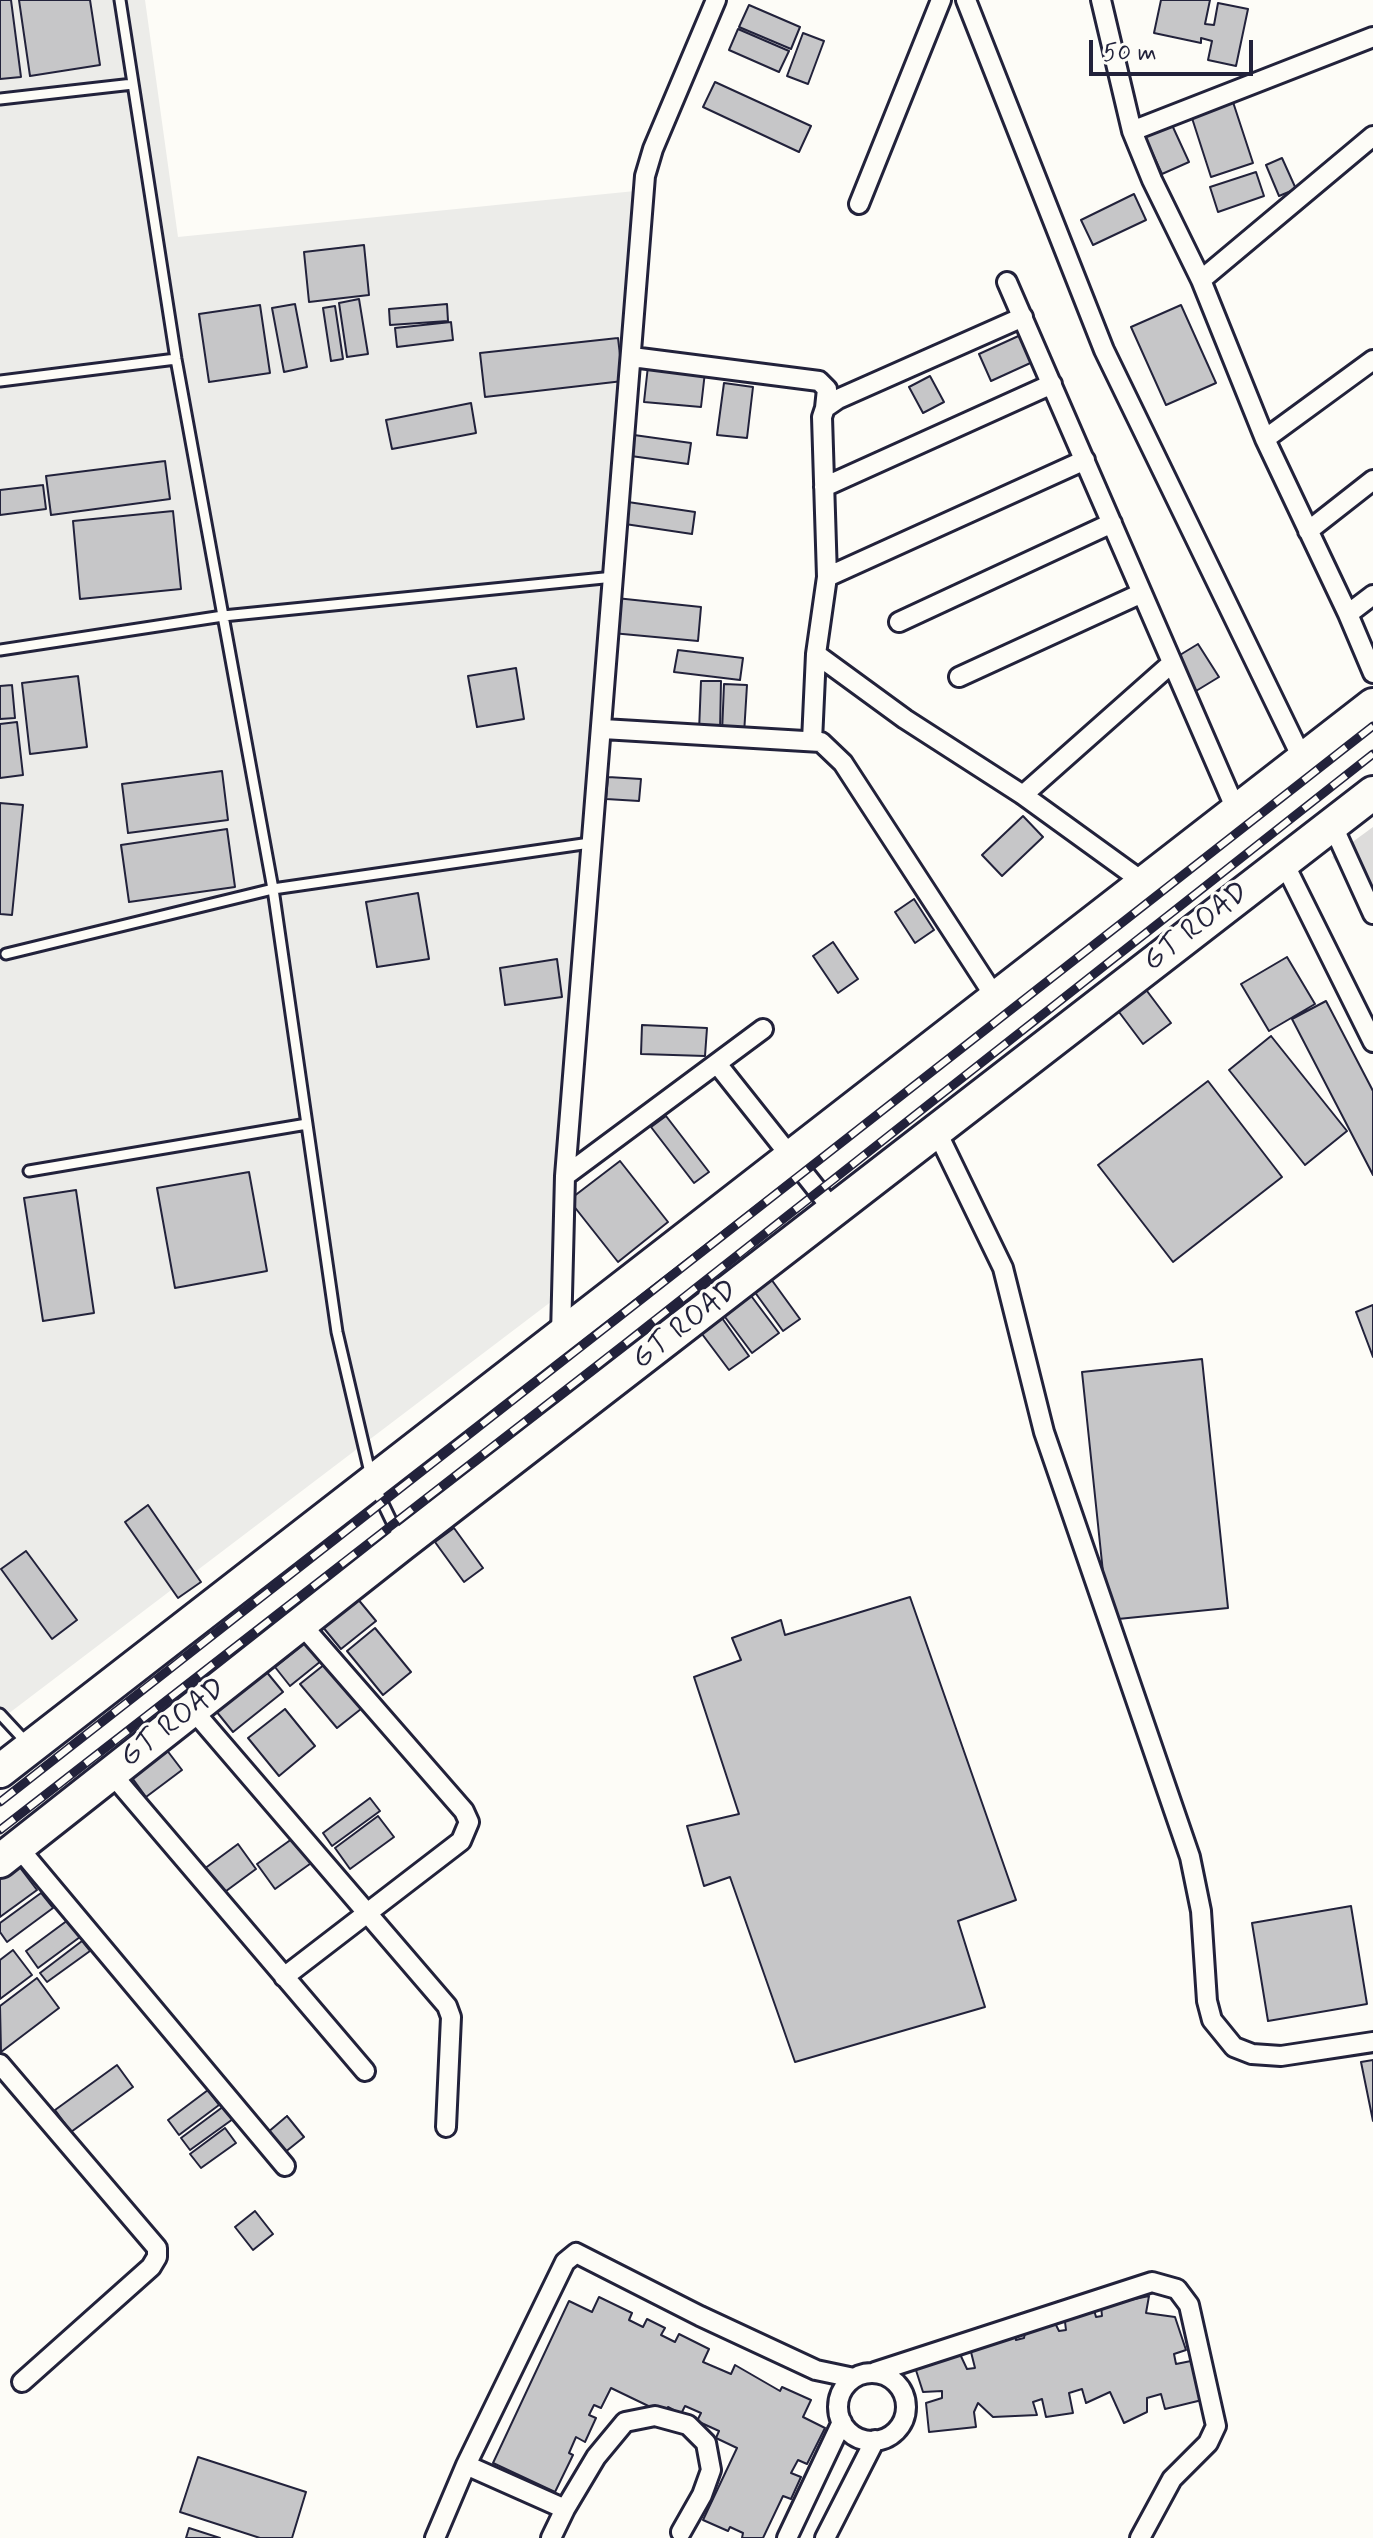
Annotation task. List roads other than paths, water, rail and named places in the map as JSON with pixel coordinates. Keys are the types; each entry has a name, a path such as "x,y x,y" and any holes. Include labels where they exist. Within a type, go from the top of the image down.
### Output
{"highway":[{"path":"0,1771 997,1000 1373,705"},
{"name":"GT ROAD","path":"9,1854 402,1544 1373,793"}],"street":[{"path":"561,1335 565,1176 645,176 716,0"},
{"path":"859,204 941,0"},
{"path":"966,0 1104,350 1303,760"},
{"path":"1101,0 1132,131 1152,180 1201,280 1265,439 1373,673"},
{"path":"1132,131 1373,37"},
{"path":"1201,280 1373,136"},
{"path":"1007,282 1237,812"},
{"path":"825,408 838,399 1023,317"},
{"path":"632,357 819,381 827,389 822,417 827,577 816,654 812,741"},
{"path":"1265,439 1373,360"},
{"path":"824,487 1052,384"},
{"path":"827,577 1085,460"},
{"path":"1308,531 1373,480"},
{"path":"899,622 1112,523"},
{"path":"959,677 1142,593"},
{"path":"1348,614 1373,595"},
{"path":"816,654 905,719 1023,795 1146,884"},
{"path":"1023,795 1172,663"},
{"path":"603,729 821,742 843,763 997,1000"},
{"path":"1332,824 1373,914"},
{"path":"1283,861 1373,1042"},
{"path":"565,1176 763,1029"},
{"path":"718,1065 834,1211"},
{"path":"937,1132 1003,1268 1044,1432 1190,1857 1198,1889 1207,2001 1212,2020 1234,2047 1252,2054 1281,2056 1373,2042"},
{"path":"284,1977 461,1841 469,1822 464,1811 301,1624"},
{"path":"192,1709 439,1993 451,2017 446,2127"},
{"path":"111,1773 365,2071"},
{"path":"9,1854 285,2166"},
{"path":"0,2064 150,2235 157,2248 157,2257 151,2267 22,2382"},
{"path":"435,2538 466,2465 565,2262 576,2253 816,2370 854,2378 1152,2282 1177,2289 1189,2305 1216,2426 1208,2443 1172,2479 1140,2538"},
{"path":"842,2422 854,2435 875,2440 895,2432 906,2412 903,2390 896,2381 875,2372"},
{"path":"787,2538 842,2422 840,2395 854,2378"},
{"path":"551,2538 596,2457 625,2422 655,2416 688,2425 706,2443 711,2470 685,2536"},
{"path":"825,2538 875,2440"},
{"path":"466,2465 565,2509"}],"lane":[{"path":"120,0 176,359 273,889 337,1332 372,1481 402,1544"},
{"path":"0,99 133,84"},
{"path":"0,381 176,359"},
{"path":"0,650 223,616 614,577"},
{"path":"6,954 273,889 590,843"},
{"path":"29,1171 307,1124"},
{"path":"0,1714 31,1748"}],"railway":[{"path":"0,1802 1373,726"},
{"path":"0,1830 626,1343 1373,754"}]}
